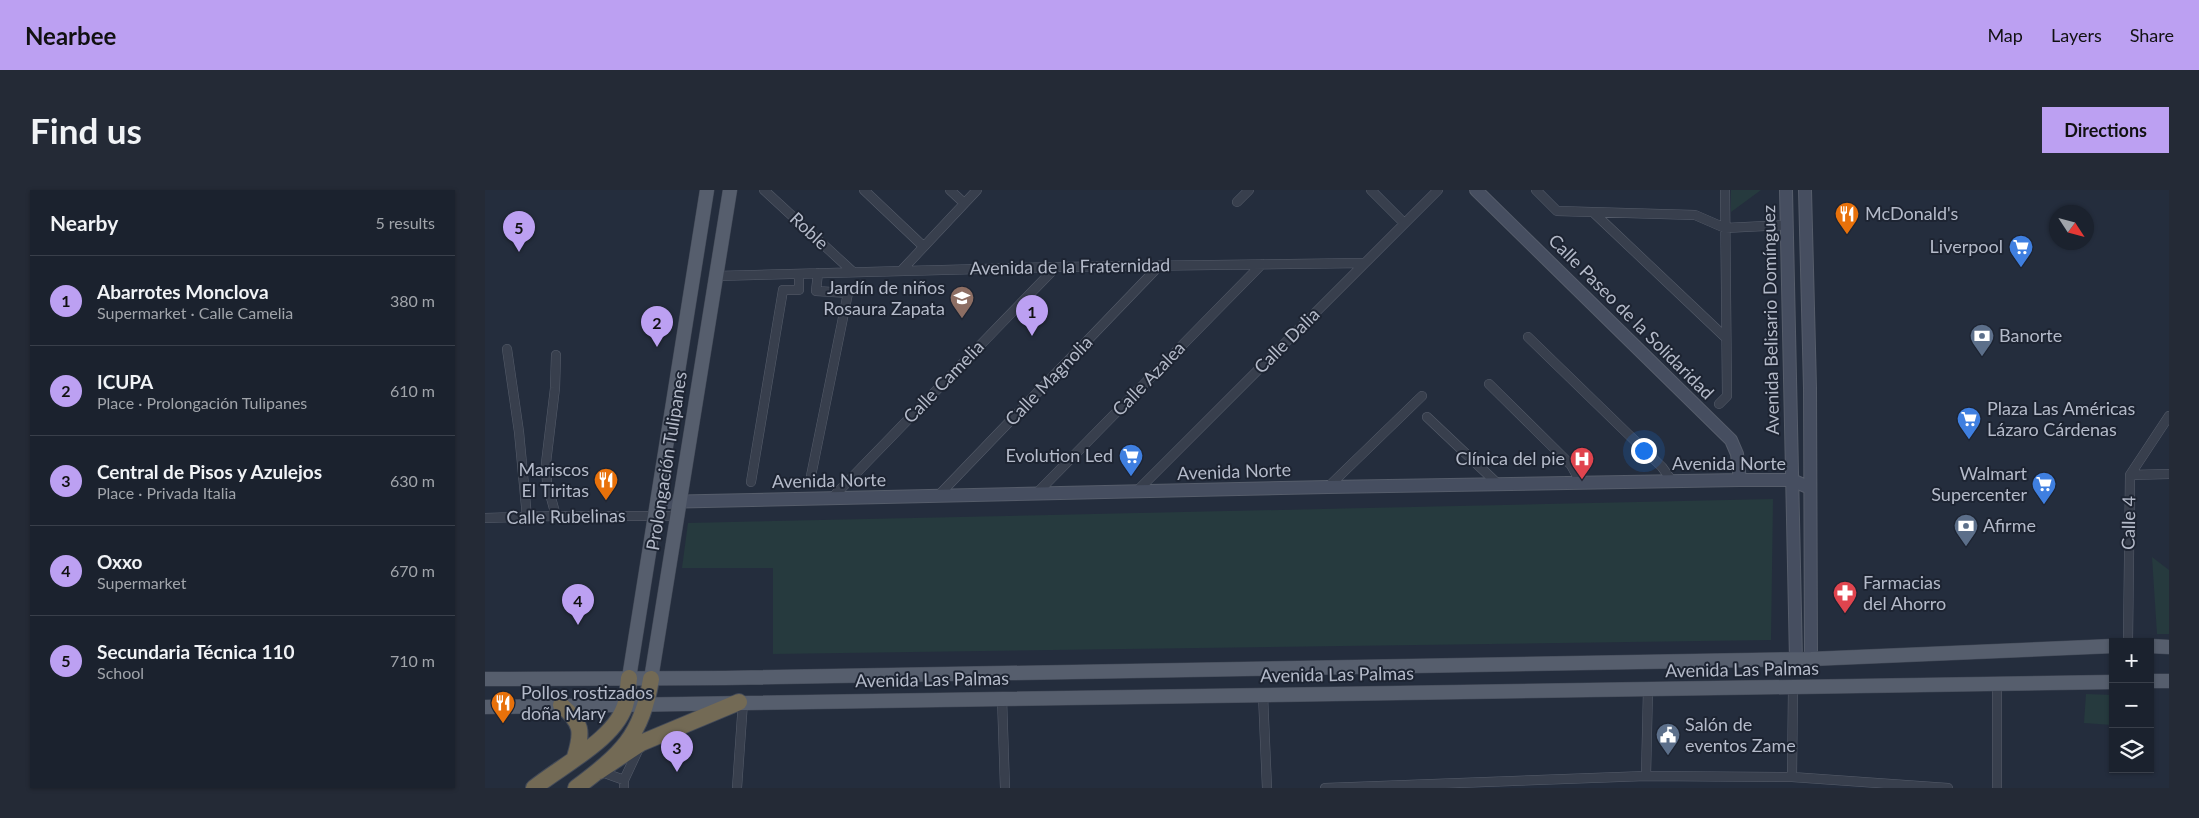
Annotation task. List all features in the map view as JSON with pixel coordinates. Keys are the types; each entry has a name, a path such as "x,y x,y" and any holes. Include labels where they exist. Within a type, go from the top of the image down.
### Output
{"highway":[{"path":"534,788 551,783 575,757 605,737 618,719 626,703 629,678"},
{"path":"599,771 633,736 647,702 651,679"},
{"path":"576,788 641,743 741,702"},
{"path":"561,706 575,717 580,728 580,741 575,757"}],"main road":[{"name":"Prolongación Tulipanes","path":"629,678 707,190"},
{"name":"Prolongación Tulipanes","path":"651,679 730,190"},
{"path":"675,387 698,389"},
{"name":"Avenida Las Palmas","path":"485,679 651,679 1796,660 2109,646"},
{"path":"2154,646 2169,648"},
{"path":"2154,682 2169,681"},
{"name":"Avenida Las Palmas","path":"485,706 561,706 647,702 1648,690 2109,682"}],"street":[{"name":"Roble","path":"764,190 853,272"},
{"path":"864,190 923,246"},
{"path":"950,190 964,204"},
{"path":"901,271 977,190"},
{"path":"1237,202 1249,190"},
{"path":"1371,190 1404,223"},
{"name":"Calle Dalia","path":"1136,492 1438,190"},
{"name":"Calle Paseo de la Solidaridad","path":"1476,190 1731,440 1737,454 1740,480"},
{"path":"1536,190 1557,211 1695,215 1725,228 1787,225"},
{"path":"1719,404 1727,396 1725,190"},
{"name":"Avenida Belisario Domínguez","path":"1786,190 1796,660"},
{"name":"Avenida Belisario Domínguez","path":"1805,190 1810,388 1811,659"},
{"path":"1594,213 1726,338"},
{"name":"Avenida de la Fraternidad","path":"716,276 1056,266 1365,263"},
{"name":"Calle Azalea","path":"1036,494 1262,264"},
{"name":"Calle Magnolia","path":"938,496 1160,265"},
{"name":"Calle Camelia","path":"832,498 1056,266"},
{"path":"816,292 818,273"},
{"path":"799,274 799,290"},
{"path":"751,482 783,290 848,293 811,476"},
{"path":"1528,337 1662,467 1672,481"},
{"path":"507,349 519,432 527,517"},
{"path":"556,355 555,388 545,464 547,483 556,516"},
{"path":"1489,384 1571,465 1581,483"},
{"path":"1328,487 1422,396"},
{"name":"Calle 4","path":"2127,638 2130,475 2169,416"},
{"path":"1427,417 1499,485"},
{"path":"2130,475 2169,474"},
{"name":"Avenida Norte","path":"657,509 680,501 1328,487 1792,480 1809,488"},
{"name":"Calle Rubelinas","path":"485,518 556,516 657,509 677,516"},
{"path":"1795,602 1812,600"},
{"path":"1997,684 1997,788"},
{"path":"1792,777 1793,688"},
{"path":"1646,776 1648,690"},
{"path":"1263,695 1267,788"},
{"path":"1002,698 1005,788"},
{"path":"737,788 741,702"},
{"path":"599,771 624,784 641,743"},
{"path":"1325,788 1646,776 1792,777 1948,788"}],"green space":[{"path":"1731,190 1761,190 1731,212"},
{"path":"1773,499 1771,640 773,654 773,568 682,568 688,523"},
{"path":"2152,557 2169,570 2169,634 2157,634"},
{"path":"2086,694 2109,695 2109,725 2084,723"}],"place":[{"name":"McDonald's","path":"1847,235"},
{"name":"Secundaria Técnica 110","path":"519,252"},
{"name":"Liverpool","path":"2021,268"},
{"name":"Jardín de niños Rosaura Zapata","path":"962,319"},
{"name":"Abarrotes Monclova","path":"1032,336"},
{"name":"ICUPA","path":"657,347"},
{"name":"Banorte","path":"1982,357"},
{"name":"Plaza Las Américas Lázaro Cárdenas","path":"1969,440"},
{"name":"Evolution Led","path":"1131,477"},
{"name":"Clínica del pie","path":"1582,480"},
{"name":"Mariscos El Tiritas","path":"606,501"},
{"name":"Walmart Supercenter","path":"2044,505"},
{"name":"Afirme","path":"1966,547"},
{"name":"Farmacias del Ahorro","path":"1845,614"},
{"name":"Oxxo","path":"578,625"},
{"name":"Pollos rostizados doña Mary","path":"503,724"},
{"name":"Salón de eventos Zame","path":"1668,756"},
{"name":"Central de Pisos y Azulejos","path":"677,772"}]}
